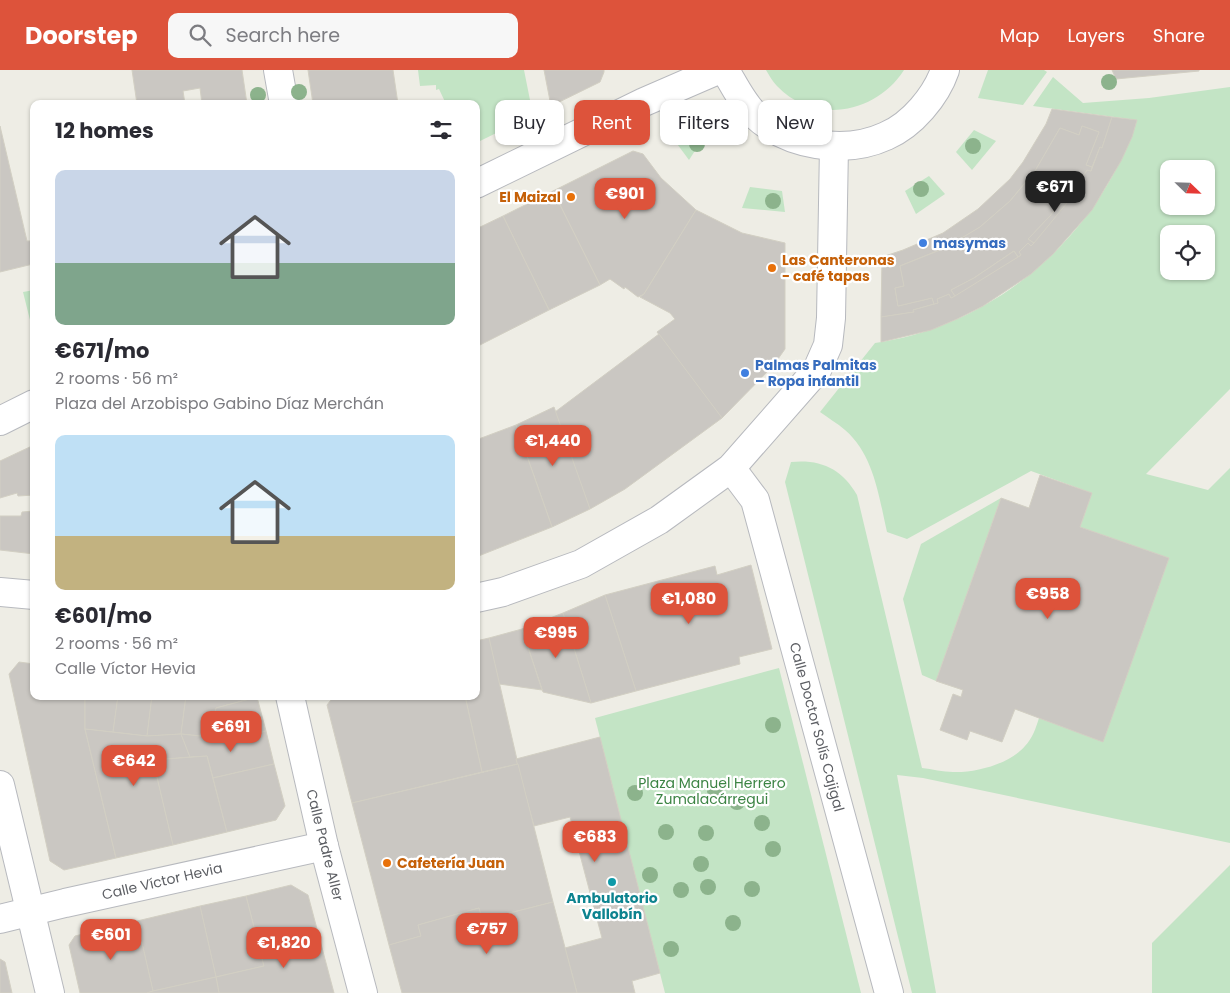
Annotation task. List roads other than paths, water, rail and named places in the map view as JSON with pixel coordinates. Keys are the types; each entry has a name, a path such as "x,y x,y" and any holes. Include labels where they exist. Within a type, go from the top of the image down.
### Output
{"street":[{"path":"278,70 283,100"},
{"path":"480,182 644,102 718,70"},
{"path":"725,70 739,95 754,114 776,130 803,141 834,146 859,144 887,136 917,115 940,85 945,70"},
{"path":"480,597 503,592 581,564 659,520 731,468 817,370 828,345 831,318 834,146"},
{"path":"0,421 30,406"},
{"name":"Calle Doctor Solís Cajigal","path":"731,468 755,500 889,993"},
{"path":"0,592 30,596"},
{"name":"Calle Padre Aller","path":"291,700 324,846 363,993"},
{"path":"0,785 50,993"},
{"name":"Calle Víctor Hevia","path":"0,919 324,846"}],"place":[{"name":"El Maizal","path":"571,197"},
{"name":"masymas","path":"923,243"},
{"name":"Las Canteronas - café tapas","path":"772,268"},
{"name":"Palmas Palmitas – Ropa infantil","path":"745,373"},
{"name":"Cafetería Juan","path":"387,863"},
{"name":"Ambulatorio Vallobín","path":"612,882"}],"park label":[{"name":"Plaza Manuel Herrero Zumalacárregui","path":"712,792"}]}
